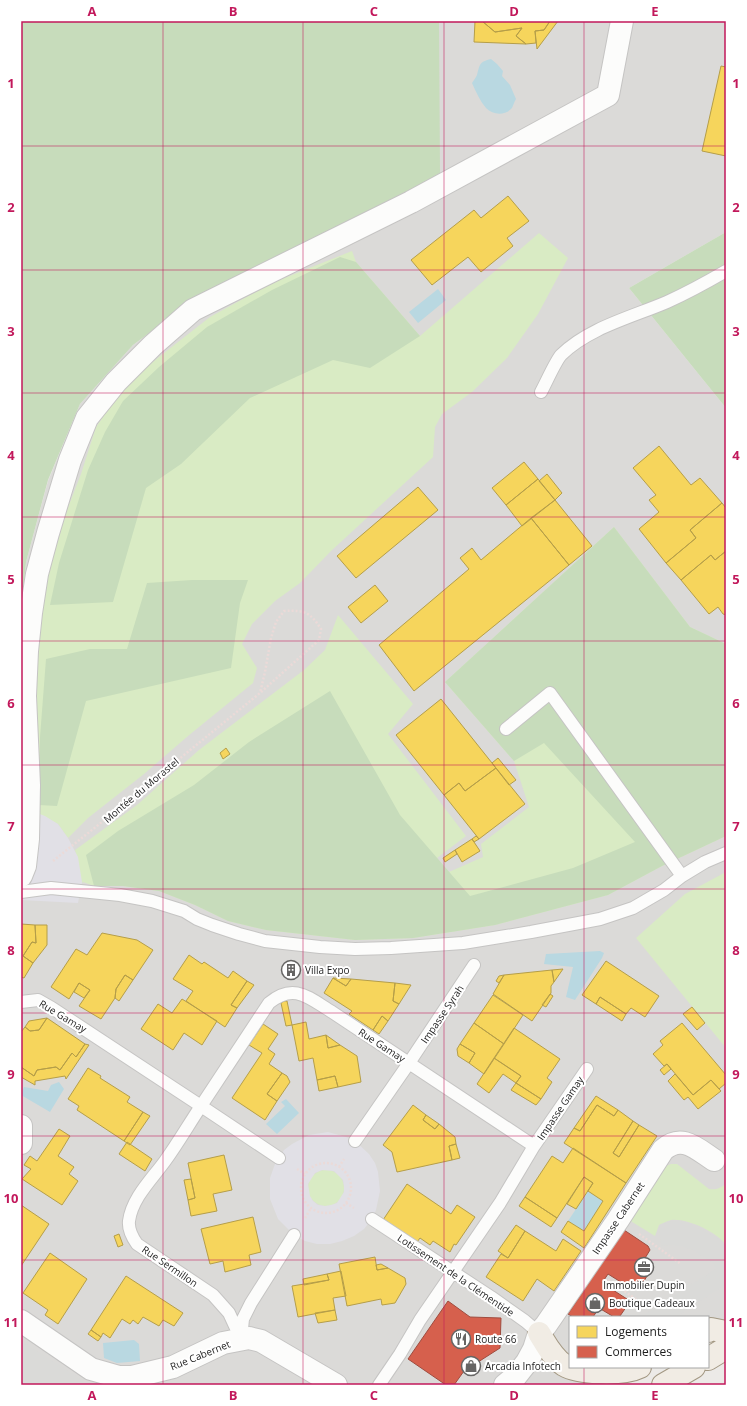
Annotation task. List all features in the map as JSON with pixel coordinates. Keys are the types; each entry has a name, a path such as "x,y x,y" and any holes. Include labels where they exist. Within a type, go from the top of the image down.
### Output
{"main road":[{"path":"709,1330 711,1329 726,1332"},
{"path":"539,1333 554,1356 564,1365 569,1367"},
{"path":"709,1358 726,1348"},
{"path":"572,1368 591,1372 606,1372 634,1370 638,1368"},
{"path":"663,1385 692,1368"}],"street":[{"path":"21,876 25,866 28,838 29,785 25,696 27,651 31,613 37,574 48,533 70,460 87,418 116,382 153,345 192,310 411,202 608,95 622,21"},
{"path":"21,1126 21,1143"},
{"name":"Impasse Cabernet","path":"539,1333 614,1226 663,1150 674,1142 689,1144 719,1158"},
{"name":"Rue Cabernet","path":"21,1321 87,1367 119,1378 132,1377 173,1367 223,1343 249,1338 261,1341 336,1385"},
{"path":"505,1385 516,1376 527,1362 539,1333"}],"lane":[{"path":"541,392 560,356 584,338 624,319 668,301 726,271"},
{"path":"506,729 550,693 682,876"},
{"path":"21,892 51,888 120,895 152,901 184,911 197,919 212,925 239,934 265,940 320,948 384,948 463,943 600,919 633,908 664,890 682,876 705,862 726,853"},
{"name":"Impasse Syrah","path":"410,1063 474,965"},
{"name":"Rue Gamay","path":"21,1002 38,1000 52,1008 201,1106 269,1003 276,997 292,992 305,996 332,1012 534,1146"},
{"path":"355,1141 410,1063"},
{"name":"Impasse Gamay","path":"534,1146 587,1069"},
{"path":"201,1106 279,1158"},
{"name":"Rue Sermillon","path":"201,1106 166,1160 138,1198 129,1222 130,1230 132,1238 137,1244 213,1295 229,1313 241,1339"},
{"path":"379,1385 452,1272 500,1202 534,1146"},
{"name":"Lotissement de la Clémentide","path":"372,1219 491,1297 539,1333"},
{"path":"241,1339 243,1319 251,1303 294,1235"}],"path":[{"name":"Montée du Morastel","path":"51,863 260,692 319,640 322,629 313,617 299,610 284,611 276,622 271,638 267,665 260,692"},
{"path":"321,1163 330,1163 343,1169 349,1177 351,1186 350,1196 342,1207 329,1213 320,1212 311,1208 304,1201 302,1192 302,1183 305,1174 312,1167 321,1163"},
{"path":"649,1240 681,1264"},
{"path":"606,1279 643,1305"}],"shaded area":[{"path":"439,21 726,21 726,232 629,288 726,408 726,1332 709,1331 709,1316 569,1316 569,1368 634,1370 584,1385 21,1385 21,613 26,562 48,481 80,404 133,345 200,295 439,174"},
{"path":"21,810 32,811 45,816 58,824 68,838 78,857 82,882 78,903 21,900"},
{"path":"328,1132 355,1141 369,1154 375,1163 378,1172 380,1191 376,1210 372,1219 364,1229 354,1236 342,1241 330,1244 317,1244 305,1241 294,1235 278,1219 270,1199 270,1178 275,1164 284,1150 309,1135","holes":["322,1170 334,1171 343,1180 344,1192 337,1203 325,1206 318,1205 310,1196 308,1184 315,1173"]},
{"path":"671,1221 686,1222 721,1240 726,1247 726,1284 678,1316 643,1316 716,1269 712,1262 691,1249 671,1245 661,1246 659,1226"},
{"path":"21,1341 84,1381 81,1385 21,1385"}],"green space":[{"path":"21,21 439,21 440,174 322,235 200,295 133,345 80,404 48,480 26,562 21,613"},
{"path":"726,232 726,408 629,288"},
{"path":"539,233 568,258 538,314 507,358 472,392 442,414 435,427 433,457 331,551 300,583 275,601 252,624 242,644 257,668 253,683 144,774 88,818 68,838 58,824 32,811 34,723 40,617 48,574 67,510 81,474 96,427 127,382 210,317 272,283 352,251 356,262 420,336"},
{"path":"340,257 356,262 420,336 370,368 333,360 250,398 181,464 146,488 113,602 50,605 59,563 88,470 105,432 123,401 159,367 207,327 272,290"},
{"path":"614,527 690,627 726,644 726,836 662,866 608,895 495,925 413,938 355,940 266,930 228,921 195,905 159,891 123,886 94,886 83,882 82,883 75,850 137,805 199,750 304,670 325,650 338,615 413,704 388,734 466,836 437,858 449,872 483,857 481,844 529,807 514,761 445,682"},
{"path":"614,527 690,627 726,644 726,836 662,866 608,895 495,925 413,938 355,940 266,930 228,921 195,905 159,891 123,886 94,886 86,855 118,831 194,785 249,742 330,691 400,815 470,896 573,868 635,842 544,743 514,761 445,682"},
{"path":"192,580 248,580 240,603 231,668 86,701 57,806 39,805 40,737 46,659 90,649 127,649 147,583"},
{"path":"726,872 726,1048 636,938 685,894"},
{"path":"677,1164 709,1189 718,1188 726,1184 726,1245 716,1235 685,1221 671,1220 660,1224 655,1236 629,1220 666,1166"},
{"path":"326,1170 339,1175 344,1188 339,1201 326,1206 313,1201 308,1188 313,1175"}],"water":[{"path":"491,59 503,71 502,76 510,85 516,99 509,111 499,114 486,108 472,83 481,64 484,61"},
{"path":"438,289 446,300 418,323 409,312"},
{"path":"600,951 604,953 602,958 575,1000 566,997 573,967 544,964 546,954"},
{"path":"59,1082 64,1089 50,1112 21,1095 24,1087 48,1091 51,1085"},
{"path":"286,1099 299,1113 277,1134 266,1124 285,1106 281,1102"},
{"path":"588,1191 603,1201 584,1231 568,1221"},
{"path":"134,1340 139,1344 140,1361 117,1363 104,1358 103,1343"}],"building: Logements":[{"path":"475,21 482,21 495,32 522,28 516,36 526,44 474,42"},
{"path":"482,21 550,21 544,30 535,31 536,43 526,44 516,36 522,28 495,32"},
{"path":"550,21 558,21 537,49 535,31 544,30"},
{"path":"721,66 726,67 726,156 702,151"},
{"path":"508,196 529,221 507,238 513,246 481,272 468,257 432,285 411,260 474,210 481,218"},
{"path":"659,446 691,485 700,478 722,503 690,530 696,538 666,563 639,529 659,512 649,500 656,495 633,468"},
{"path":"524,462 538,479 506,505 492,488"},
{"path":"547,474 562,493 555,500 539,481"},
{"path":"538,479 555,500 522,526 506,505"},
{"path":"418,487 438,510 356,578 337,556"},
{"path":"555,500 592,546 569,565 531,518"},
{"path":"722,503 726,508 726,551 715,560 711,555 681,580 666,563 696,538 690,530"},
{"path":"531,518 569,565 414,691 379,645 469,569 460,558 472,548 481,560"},
{"path":"726,551 726,615 723,614 718,607 709,614 681,580 711,555 715,560"},
{"path":"375,585 388,601 361,623 348,607"},
{"path":"441,699 496,768 465,791 459,783 444,795 396,735"},
{"path":"226,748 230,754 223,759 220,753"},
{"path":"498,758 516,780 509,785 492,763"},
{"path":"496,768 525,804 479,839 444,795 459,783 465,791"},
{"path":"476,836 479,839 474,842 472,839"},
{"path":"472,839 480,851 462,862 455,850"},
{"path":"455,850 457,854 445,862 443,858"},
{"path":"21,924 35,925 36,943 32,942 23,956 33,963 24,978 21,977"},
{"path":"35,925 47,925 47,945 33,963 23,956 32,942 36,943"},
{"path":"102,933 137,940 153,950 133,980 125,975 116,989 115,998 101,1019 79,1006 90,990 79,983 69,999 51,987 76,949 87,955"},
{"path":"189,955 202,964 204,962 228,978 233,971 247,981 231,1005 237,1008 225,1027 186,1001 193,991 173,979"},
{"path":"606,961 659,996 645,1017 631,1008 626,1014 600,997 596,1004 582,995"},
{"name":"Villa Expo","path":"287,962 300,970 294,978 282,970"},
{"path":"563,969 554,982 552,970"},
{"path":"552,970 554,982 551,986 551,993 532,1021 493,994 504,975"},
{"path":"125,975 133,980 119,1001 115,998 116,989"},
{"path":"504,975 499,983 496,981 499,976"},
{"path":"333,978 346,986 351,979 395,983 393,1001 399,1004 388,1021 382,1016 373,1030 349,1014 352,1011 324,993"},
{"path":"333,978 351,979 346,986"},
{"path":"247,981 254,985 237,1008 231,1005"},
{"path":"79,983 90,990 84,998 74,992"},
{"path":"395,983 411,985 399,1004 393,1001"},
{"path":"550,994 553,996 546,1007 542,1005"},
{"path":"493,995 523,1015 504,1044 474,1023"},
{"path":"600,997 626,1014 622,1021 596,1004"},
{"path":"182,999 217,1021 202,1045 184,1033 173,1050 141,1029 158,1004 172,1013"},
{"path":"287,1001 292,1025 286,1026 281,1003"},
{"path":"692,1007 705,1023 697,1030 683,1014"},
{"path":"382,1016 388,1021 379,1034 373,1030"},
{"path":"47,1018 85,1044 76,1057 72,1053 60,1070 56,1067 37,1070 34,1076 21,1067 21,1032 25,1027 30,1031 39,1030"},
{"path":"47,1018 39,1030 30,1031 25,1027 29,1021"},
{"path":"306,1022 309,1039 326,1035 328,1048 340,1045 357,1056 361,1082 338,1087 335,1076 317,1080 313,1058 299,1061 292,1025"},
{"path":"474,1023 504,1044 484,1074 469,1063 475,1053 460,1044"},
{"path":"682,1023 726,1075 726,1083 719,1089 711,1080 693,1095 667,1064 664,1066 653,1054 663,1045 660,1041"},
{"path":"263,1024 278,1034 268,1049 275,1054 269,1064 282,1073 267,1094 277,1101 265,1120 232,1098 262,1053 249,1045"},
{"path":"514,1028 560,1059 547,1078 552,1082 541,1099 516,1083 521,1076 494,1058"},
{"path":"326,1035 340,1045 328,1048"},
{"path":"85,1044 89,1045 66,1079 65,1076 35,1081 35,1085 21,1077 21,1067 34,1076 37,1070 56,1067 60,1070 72,1053 76,1057"},
{"path":"460,1044 475,1053 469,1063 458,1056 457,1049"},
{"path":"494,1058 521,1076 516,1083 503,1074 489,1093 477,1084"},
{"path":"667,1064 671,1069 664,1075 660,1070"},
{"path":"88,1068 101,1076 100,1078 130,1097 127,1102 143,1112 124,1141 77,1110 79,1106 68,1099"},
{"path":"282,1073 287,1076 290,1082 277,1101 267,1094"},
{"path":"675,1074 693,1095 711,1080 721,1091 698,1109 688,1097 684,1100 668,1081"},
{"path":"335,1076 338,1087 319,1091 317,1080"},
{"path":"516,1083 541,1099 536,1105 511,1090"},
{"path":"596,1096 618,1110 614,1116 597,1105 580,1131 574,1128"},
{"path":"413,1105 426,1115 423,1120 435,1129 439,1124 455,1137 456,1144 449,1146 452,1160 397,1172 392,1152 383,1145"},
{"path":"597,1105 614,1116 618,1110 633,1121 613,1153 619,1157 639,1125 657,1136 626,1183 564,1143 574,1128 580,1131"},
{"path":"143,1112 150,1116 130,1145 124,1141"},
{"path":"426,1115 439,1124 435,1129 423,1120"},
{"path":"633,1121 639,1125 619,1157 613,1153"},
{"path":"59,1129 70,1136 58,1156 74,1167 69,1174 78,1181 62,1205 22,1179 31,1169 24,1165 30,1156 37,1161"},
{"path":"127,1142 152,1159 145,1171 119,1154"},
{"path":"456,1144 460,1158 452,1160 449,1146"},
{"path":"573,1148 626,1183 584,1248 561,1232 568,1221 584,1231 603,1201 588,1191 593,1183 584,1177 557,1218 525,1197 552,1156 563,1163"},
{"path":"224,1155 232,1190 213,1194 217,1211 191,1216 188,1200 195,1198 188,1163"},
{"path":"584,1177 593,1183 576,1209 567,1204"},
{"path":"191,1179 195,1198 188,1200 184,1180"},
{"path":"407,1184 451,1214 457,1205 475,1217 456,1245 454,1244 450,1252 433,1241 430,1245 420,1238 417,1242 383,1220"},
{"path":"525,1197 557,1218 551,1227 519,1206"},
{"path":"21,1205 49,1224 21,1266"},
{"path":"253,1217 261,1252 249,1255 251,1265 225,1272 223,1261 210,1264 201,1229"},
{"path":"516,1225 525,1231 508,1258 498,1251"},
{"path":"525,1231 556,1251 563,1239 581,1251 554,1291 537,1279 523,1301 486,1277 501,1254 508,1258"},
{"path":"119,1234 123,1245 118,1247 114,1236"},
{"path":"50,1253 87,1279 58,1324 45,1315 48,1310 23,1293"},
{"path":"375,1257 377,1270 388,1268 405,1278 406,1284 395,1303 382,1305 381,1299 347,1306 339,1264"},
{"path":"381,1264 388,1268 377,1270 376,1265"},
{"path":"341,1271 346,1296 333,1298 335,1310 298,1317 292,1286 329,1280 327,1274"},
{"path":"327,1274 329,1280 304,1285 303,1279"},
{"path":"126,1276 183,1313 174,1326 163,1320 159,1326 143,1317 138,1324 133,1320 130,1324 122,1319 110,1338 103,1333 101,1337 91,1330"},
{"path":"335,1310 337,1320 318,1323 315,1313"},
{"path":"91,1330 101,1337 98,1341 88,1334"}],"building: Commerces":[{"path":"624,1230 648,1246 650,1250 639,1268 646,1271 647,1276 640,1288 632,1289 608,1274 602,1283 627,1299 629,1303 620,1316 612,1316 599,1308 594,1316 571,1316 568,1314"},
{"name":"Route 66","path":"448,1301 470,1317 501,1318 500,1348 464,1371 454,1385 446,1385 408,1359"}],"place":[{"name":"Villa Expo","path":"291,970"},
{"name":"Immobilier Dupin","path":"644,1267"},
{"name":"Boutique Cadeaux","path":"595,1303"},
{"name":"Route 66","path":"461,1339"},
{"name":"Arcadia Infotech","path":"471,1366"}]}
